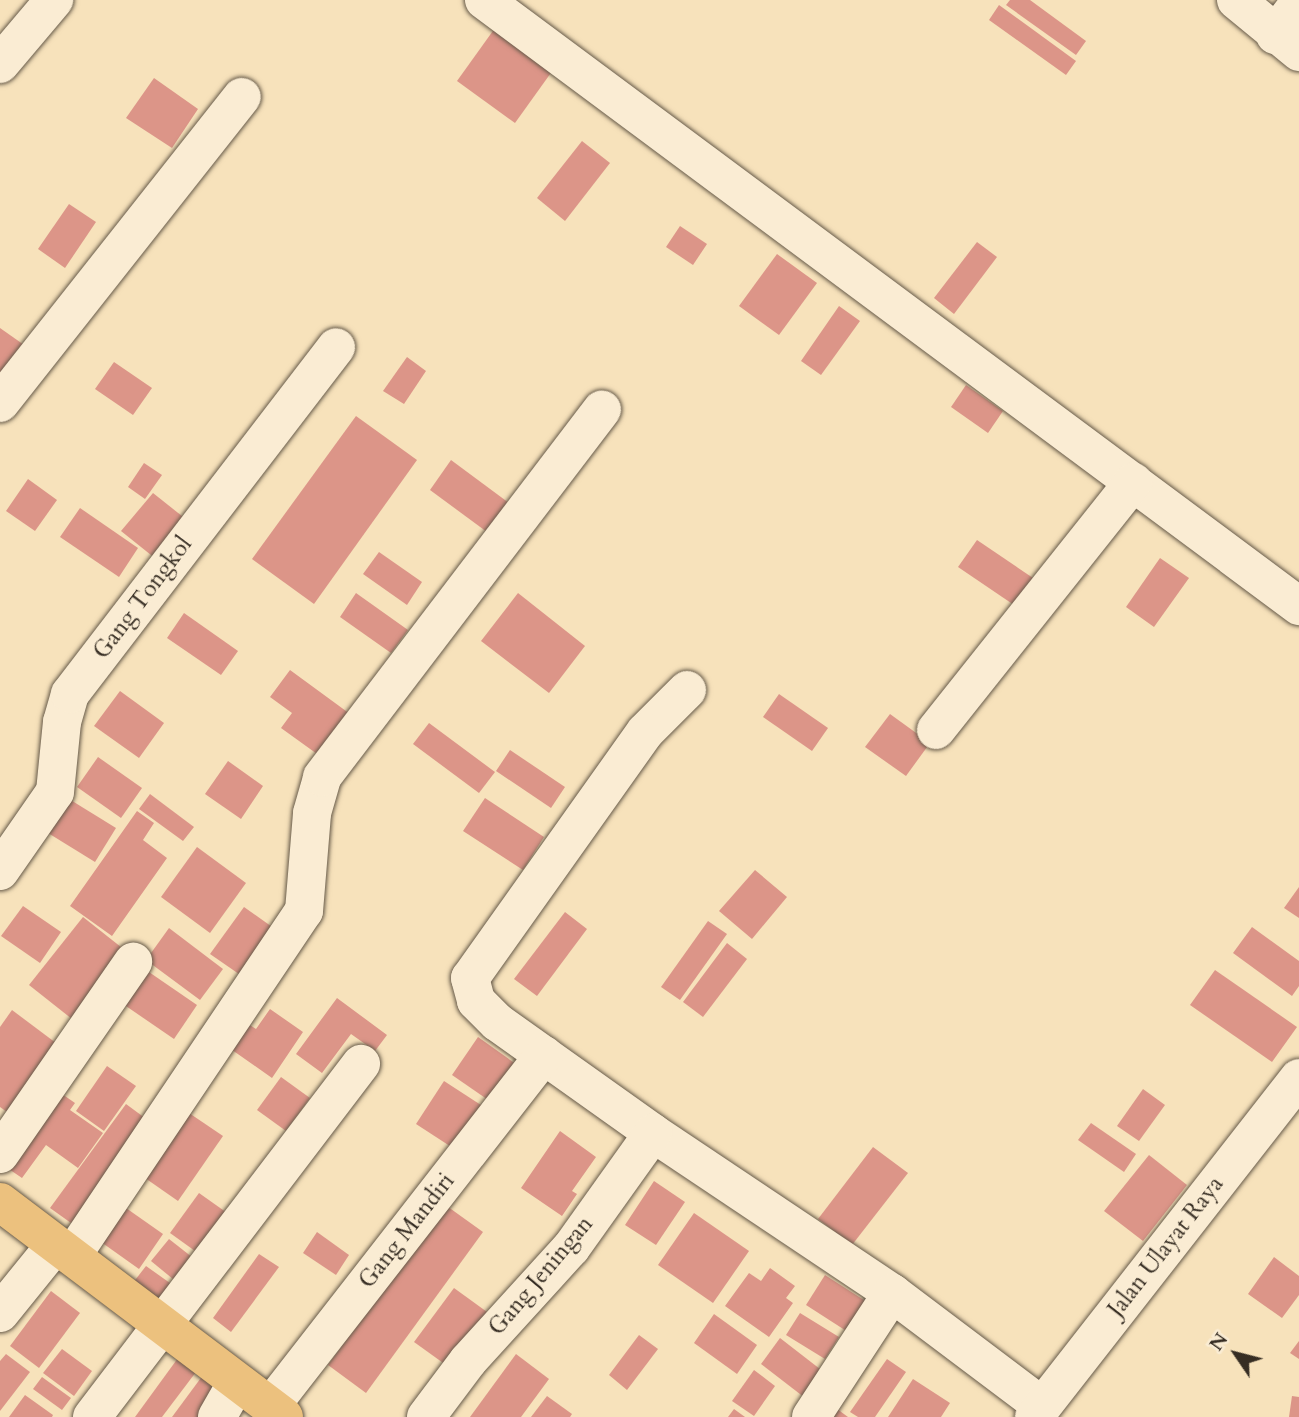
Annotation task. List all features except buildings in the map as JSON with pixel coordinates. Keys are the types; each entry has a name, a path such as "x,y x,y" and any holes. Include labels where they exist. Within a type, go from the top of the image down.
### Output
{"main road":[{"path":"0,1202 277,1412"}],"street":[{"path":"0,64 54,0"},
{"path":"484,0 1299,606"},
{"path":"1236,0 1287,43 1299,3"},
{"path":"0,403 242,97"},
{"name":"Gang Tongkol","path":"0,871 55,792 62,722 70,694 336,347"},
{"path":"0,1313 64,1251 304,911 312,813 322,777 602,410"},
{"path":"936,730 1133,482"},
{"path":"687,690 645,732 470,978 476,1001 497,1022 653,1133 892,1293 1038,1412"},
{"path":"0,1154 133,962"},
{"name":"Gang Mandiri","path":"277,1412 544,1055"},
{"path":"92,1417 361,1064"},
{"name":"Jalan Ulayat Raya","path":"1038,1412 1299,1078"},
{"name":"Gang Jeningan","path":"426,1417 468,1361 571,1248 653,1133"},
{"path":"811,1417 892,1293"},
{"path":"217,1417 237,1382"}]}
